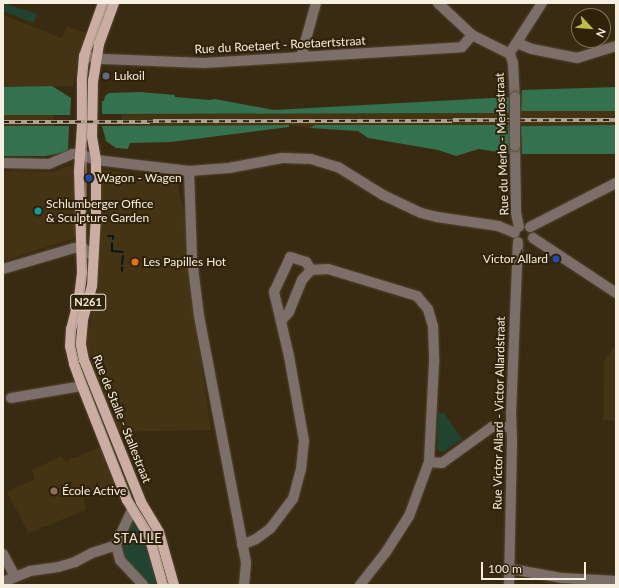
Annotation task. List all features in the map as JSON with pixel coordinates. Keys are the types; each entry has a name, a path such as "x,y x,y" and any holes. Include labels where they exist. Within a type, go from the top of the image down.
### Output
{"main road":[{"name":"Rue de Stalle - Stallestraat","path":"103,3 84,56 82,81 82,126 96,215 92,286 81,330 81,345 84,360 141,502 159,532 174,585"},
{"name":"Rue de Stalle - Stallestraat","path":"114,3 95,58 92,137 87,157 80,248 81,286 71,329 70,346 82,386 132,510 149,536 163,585"}],"street":[{"path":"301,57 316,3"},
{"path":"438,3 472,35 510,54 542,3"},
{"name":"Rue du Roetaert - Roetaertstraat","path":"84,56 95,58 204,64 462,47 472,35"},
{"path":"517,43 532,49 577,58 616,46"},
{"name":"Rue du Merlo - Merlostraat","path":"510,54 513,63 515,97 517,234"},
{"path":"3,163 49,164 72,154 188,171 229,168 282,158 311,159 338,167 383,195 414,210 436,217 498,226 517,234 526,244 533,238 533,232 530,227 524,225 517,234"},
{"path":"188,171 192,259 199,316 246,564 244,585"},
{"path":"530,227 616,183"},
{"name":"Rue Victor Allard - Victor Allardstraat","path":"509,585 511,427 517,234"},
{"path":"533,238 616,293"},
{"path":"3,269 74,248 80,248 93,256"},
{"path":"242,545 256,539 270,529 293,499 301,469 304,441 282,320 274,292 290,257 306,262 311,270"},
{"path":"282,320 289,312 302,280 311,270 328,269 417,296 428,309 433,326 434,363 430,462 408,516 386,552 360,585"},
{"path":"11,398 82,386"},
{"path":"430,462 442,463 492,427 511,427"},
{"path":"132,510 116,545 120,560 143,585"},
{"path":"3,582 30,571 58,567 75,562 92,553 116,545"},
{"path":"3,554 15,577"},
{"path":"509,570 562,578 616,581"}],"shaded area":[{"path":"3,15 62,38 67,26 85,33 78,58 73,86 3,87"},
{"path":"521,111 616,111 616,125 315,125 310,128 289,125 122,126 122,114 509,113"},
{"path":"3,115 53,115 54,126 3,126"},
{"name":"Schlumberger Office & Sculpture Garden","path":"67,166 73,166 75,238 3,261 3,171 53,172"},
{"path":"101,169 177,182 185,217 187,267 211,430 117,432 94,379 86,344 96,294 101,241"},
{"path":"616,344 616,421 603,420 604,361"},
{"name":"École Active","path":"100,447 115,485 84,495 85,510 29,533 7,492 35,479 32,470 62,456 67,464 67,461"}],"green space":[{"path":"3,3 37,14 34,23 3,11"},
{"path":"52,86 71,98 70,115 3,115 3,87"},
{"path":"616,87 616,111 521,111 522,90"},
{"path":"140,92 175,95 175,97 210,100 215,99 274,110 510,97 509,113 102,114 102,101 104,101 105,96 109,93"},
{"path":"289,125 289,127 171,142 130,143 128,149 116,148 106,141 102,126"},
{"path":"315,125 510,125 510,154 479,149 456,156 438,150 368,138 358,131 310,128"},
{"path":"616,125 616,154 522,154 521,126"},
{"path":"3,126 69,126 68,152 45,156 3,156"},
{"path":"438,413 444,413 462,439 443,452 439,451 437,447"},
{"path":"133,516 148,538 158,585 147,585 131,570 122,555 121,543"}],"waterway":[{"path":"108,236 113,236 113,239"},
{"path":"112,243 112,251 123,252"},
{"path":"122,264 123,256"}],"tram line":[{"path":"107,3 92,42 86,71 85,273 84,286 74,329 74,346 78,363 131,498 156,544 167,585"}],"railway":[{"path":"3,122 616,120"}],"place":[{"name":"Lukoil","path":"106,76"},
{"name":"Wagon - Wagen","path":"89,178"},
{"name":"Schlumberger Office & Sculpture Garden","path":"38,211"},
{"name":"Victor Allard","path":"556,259"},
{"name":"Les Papilles Hot","path":"135,262"},
{"name":"École Active","path":"54,491"}],"district":[{"name":"STALLE","path":"138,538"}]}
